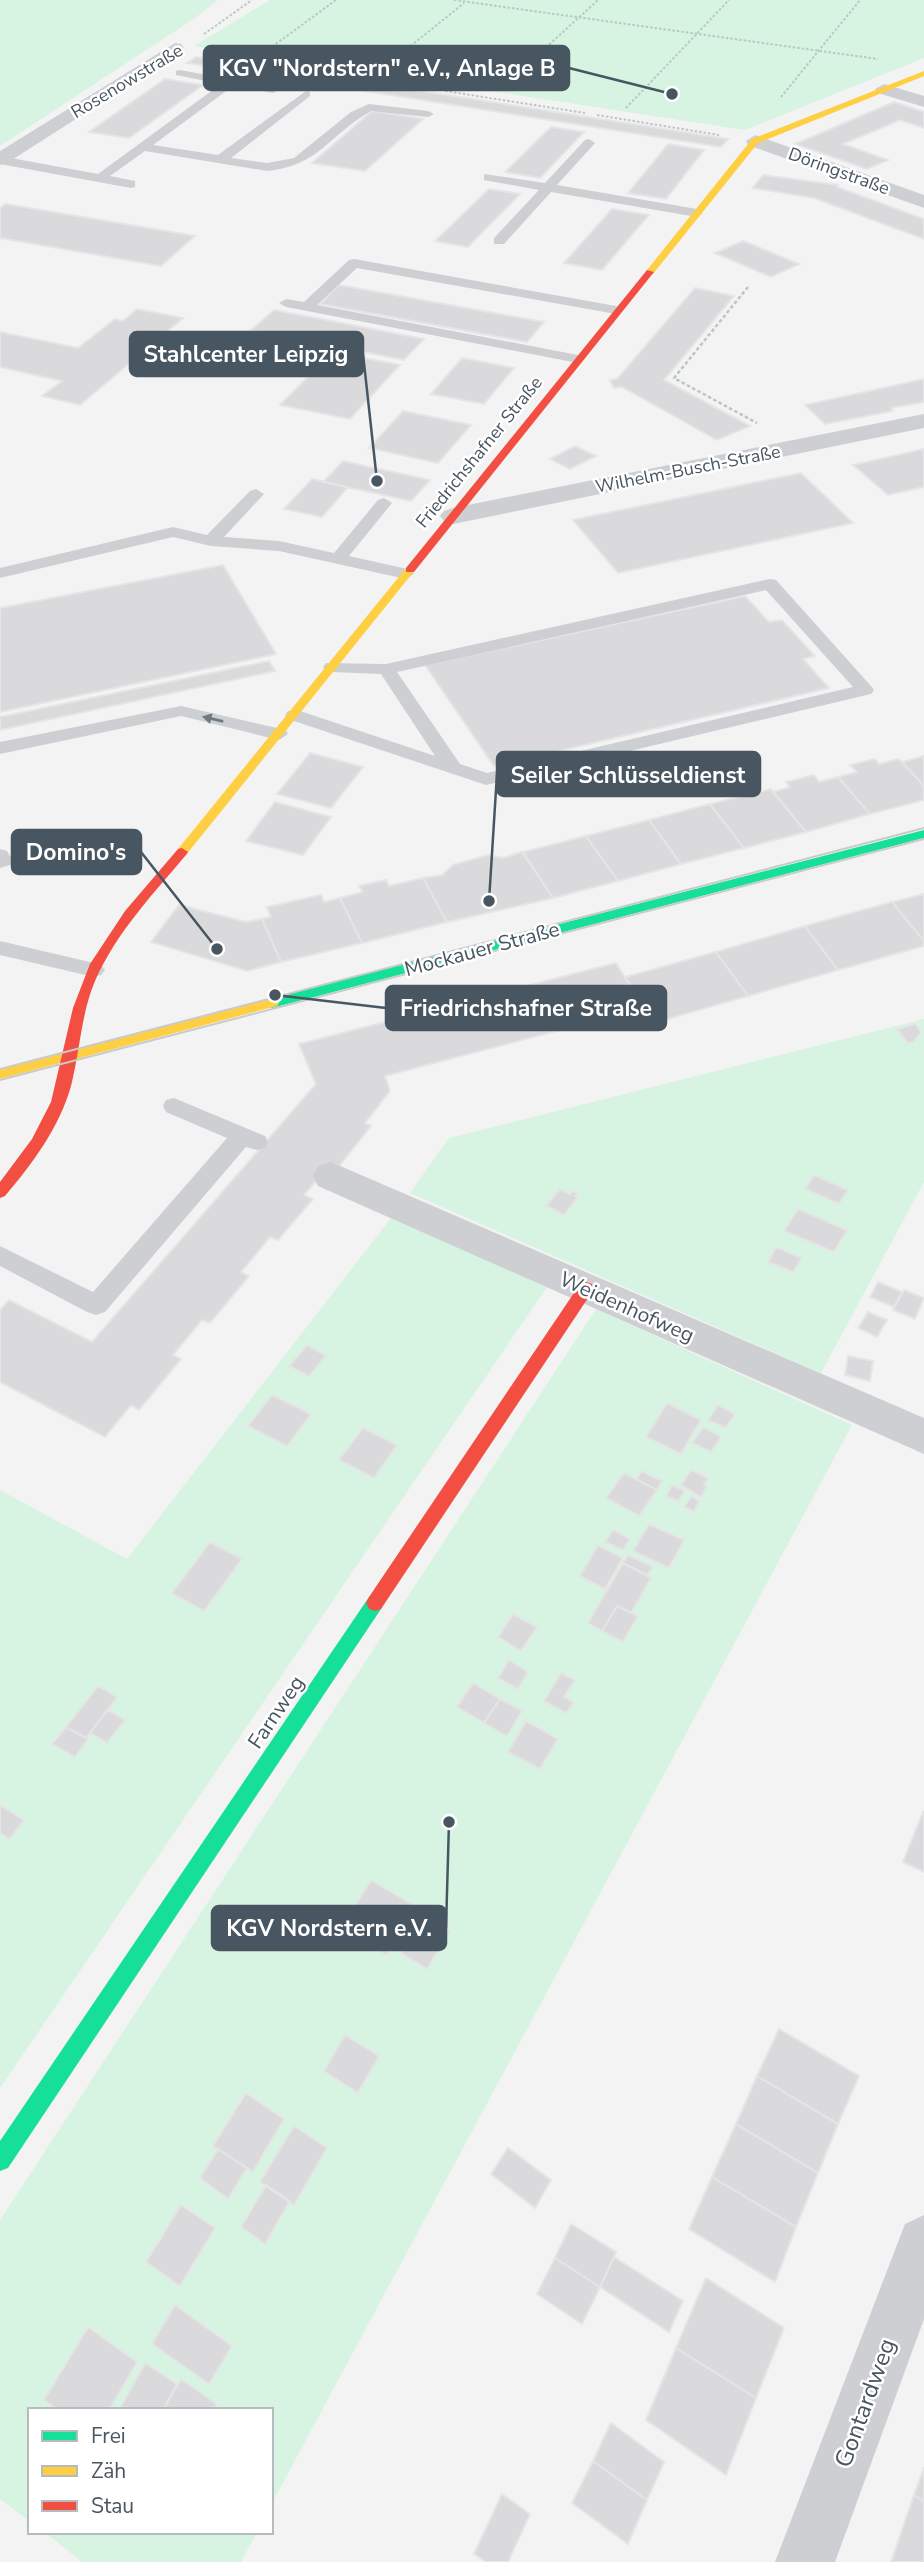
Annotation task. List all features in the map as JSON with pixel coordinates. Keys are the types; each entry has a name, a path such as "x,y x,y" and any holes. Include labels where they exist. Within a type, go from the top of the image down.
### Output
{"main road":[{"name":"Friedrichshafner Straße","path":"0,1192 31,1155 52,1116 70,1056 83,993 114,935 279,734 616,310 755,141 924,73"},
{"name":"Mockauer Straße","path":"0,1074 924,834"},
{"name":"Farnweg","path":"0,2160 586,1288"}],"street":[{"name":"Rosenowstraße","path":"0,159 175,48"},
{"path":"884,89 924,102"},
{"name":"Döringstraße","path":"755,141 924,202"},
{"name":"Wilhelm-Busch-Straße","path":"453,516 924,421"},
{"name":"Weidenhofweg","path":"331,1176 924,1437"},
{"name":"Gontardweg","path":"806,2562 924,2243"}],"lane":[{"path":"180,73 273,90"},
{"path":"100,178 230,82"},
{"path":"220,160 306,94"},
{"path":"214,95 235,99"},
{"path":"143,147 267,167 290,165 302,160 369,107 428,114"},
{"path":"499,241 589,143"},
{"path":"0,159 131,184"},
{"path":"488,177 697,212"},
{"path":"307,307 354,263 616,310"},
{"path":"286,303 578,359"},
{"path":"211,541 256,494"},
{"path":"338,559 384,503"},
{"path":"0,573 173,532 211,541 279,546 406,574"},
{"path":"294,715 486,779 865,690 771,584 386,669 332,667"},
{"path":"386,669 453,768"},
{"path":"0,748 181,711 279,734"},
{"path":"0,855 3,861 0,862"},
{"path":"0,947 94,970"},
{"path":"0,1255 96,1305 250,1139 174,1105"}],"path":[{"name":"Rosenowstraße","path":"175,48 188,44 253,0"},
{"path":"267,62 253,60 336,0"},
{"path":"454,0 884,60"},
{"path":"506,84 598,0"},
{"path":"626,108 729,0"},
{"path":"774,106 860,0"},
{"path":"386,66 467,1"},
{"path":"321,71 375,80"},
{"path":"443,91 755,141"},
{"path":"748,287 674,378 777,434 793,448"},
{"path":"721,311 727,312"},
{"path":"692,345 699,347"},
{"path":"685,391 693,388"},
{"path":"727,414 733,410"}],"green space":[{"path":"0,0 218,0 195,18 0,146"},
{"path":"270,0 924,0 924,58 745,130 194,46"},
{"path":"924,1019 924,1182 821,1373 410,1193 449,1138"},
{"path":"391,1218 547,1287 0,2088 0,1490 127,1559"},
{"path":"596,1309 852,1425 273,2501 273,2408 28,2408 28,2520 0,2499 0,2220"},
{"path":"47,2534 256,2534 241,2562 82,2562"}],"building":[{"path":"196,57 728,139 721,147 187,63"},
{"path":"165,79 203,85 129,138 89,132"},
{"path":"894,102 924,112 924,128 900,120 843,144 888,160 867,169 795,144"},
{"path":"372,111 423,119 365,171 312,163"},
{"path":"551,127 584,132 540,178 505,172"},
{"path":"668,144 704,150 666,199 628,193"},
{"path":"763,175 838,185 837,187 924,219 924,239 814,198 753,188"},
{"path":"489,189 520,194 468,247 435,241"},
{"path":"6,204 195,236 161,266 0,238 0,208"},
{"path":"612,209 649,215 602,270 564,263"},
{"path":"743,241 799,264 771,277 715,253"},
{"path":"339,285 544,322 527,342 320,304"},
{"path":"695,288 734,296 664,380 750,426 717,440 622,387 614,388 610,380 617,379"},
{"path":"137,309 183,318 80,405 42,396 62,381 0,367 0,332 78,348 115,319 123,321"},
{"path":"274,310 424,339 404,360 251,330"},
{"path":"332,352 400,365 350,419 280,405"},
{"path":"462,358 514,368 484,404 431,394"},
{"path":"924,379 924,402 891,408 893,411 825,424 805,405"},
{"path":"403,411 471,425 438,463 369,448"},
{"path":"575,446 596,456 570,469 550,459"},
{"path":"924,449 924,487 888,495 853,465"},
{"path":"343,461 430,480 411,501 323,482"},
{"path":"801,473 853,523 618,573 573,520"},
{"path":"312,479 348,487 322,517 284,509"},
{"path":"223,565 276,654 0,712 0,608"},
{"path":"745,596 769,622 782,620 815,656 803,659 829,688 494,766 425,665"},
{"path":"269,661 275,671 0,730 0,717"},
{"path":"310,753 363,767 331,808 277,794"},
{"path":"924,756 924,786 902,762"},
{"path":"875,759 879,764 899,759 924,786 924,800 870,814 838,777 857,772 850,765"},
{"path":"814,775 819,782 838,777 870,814 806,832 773,792 790,787 786,782"},
{"path":"771,789 806,832 744,848 710,804"},
{"path":"275,802 331,817 303,855 246,841"},
{"path":"710,804 744,848 681,864 649,820"},
{"path":"649,820 681,864 618,881 586,836"},
{"path":"586,836 618,881 553,898 523,852"},
{"path":"522,852 553,898 447,922 423,878 442,875 453,865 488,855 503,858"},
{"path":"423,878 447,922 362,943 340,898 363,892 359,886 386,880 389,886"},
{"path":"924,894 924,941 892,902"},
{"path":"321,895 324,902 340,898 362,943 281,962 262,919 271,917 267,907"},
{"path":"892,902 924,941 924,946 838,970 805,926"},
{"path":"179,905 246,922 262,919 281,962 247,971 151,942"},
{"path":"805,926 838,970 748,996 716,952"},
{"path":"716,952 748,996 654,1023 625,977"},
{"path":"616,963 644,1008 385,1076 390,1091 365,1123 371,1126 339,1166 331,1163 304,1195 313,1199 278,1240 270,1237 241,1272 249,1276 210,1323 202,1320 173,1355 181,1359 139,1410 131,1405 105,1437 0,1382 0,1310 9,1300 92,1342 316,1084 299,1044"},
{"path":"915,1024 921,1032 914,1042 908,1043 897,1029"},
{"path":"814,1175 848,1190 839,1204 805,1189"},
{"path":"560,1189 570,1194 573,1191 578,1193 575,1196 578,1197 564,1215 546,1206"},
{"path":"798,1209 847,1230 834,1252 784,1231"},
{"path":"776,1247 802,1258 793,1272 768,1262"},
{"path":"878,1282 902,1292 894,1307 870,1297"},
{"path":"904,1290 924,1298 915,1319 893,1310"},
{"path":"868,1312 887,1320 877,1337 858,1328"},
{"path":"307,1345 326,1356 309,1376 289,1366"},
{"path":"848,1356 873,1361 870,1381 845,1375"},
{"path":"272,1395 311,1414 287,1446 248,1426"},
{"path":"667,1403 701,1420 681,1454 646,1437"},
{"path":"718,1405 735,1414 726,1428 708,1420"},
{"path":"703,1427 721,1437 711,1452 692,1443"},
{"path":"363,1428 397,1445 374,1478 339,1460"},
{"path":"691,1470 708,1478 701,1497 681,1485"},
{"path":"642,1471 662,1481 657,1490 636,1479"},
{"path":"624,1473 657,1490 639,1516 606,1498"},
{"path":"672,1485 685,1491 678,1501 666,1496"},
{"path":"691,1496 699,1501 694,1512 684,1507"},
{"path":"649,1524 684,1540 669,1568 633,1551"},
{"path":"613,1530 630,1539 623,1550 605,1542"},
{"path":"210,1542 242,1559 204,1611 172,1593"},
{"path":"598,1545 623,1558 605,1589 580,1576"},
{"path":"628,1555 653,1567 647,1575 623,1563"},
{"path":"623,1563 651,1578 631,1613 617,1606 602,1631 588,1623"},
{"path":"617,1606 638,1616 623,1642 602,1631"},
{"path":"513,1614 537,1627 521,1651 498,1637"},
{"path":"509,1660 528,1672 518,1689 498,1678"},
{"path":"561,1673 575,1680 564,1697 574,1702 566,1713 544,1701"},
{"path":"473,1683 500,1699 484,1723 457,1707"},
{"path":"98,1686 117,1697 86,1738 66,1727"},
{"path":"500,1699 522,1711 507,1736 484,1723"},
{"path":"108,1710 125,1720 107,1743 90,1733"},
{"path":"526,1721 558,1739 540,1769 508,1752"},
{"path":"66,1727 88,1739 75,1757 52,1744"},
{"path":"0,1805 24,1820 10,1839 0,1833"},
{"path":"924,1812 924,1872 903,1862"},
{"path":"371,1880 415,1906 386,1955 341,1929"},
{"path":"425,1914 450,1931 427,1969 401,1953"},
{"path":"779,2029 859,2076 838,2124 757,2076"},
{"path":"345,2035 379,2056 358,2093 324,2071"},
{"path":"757,2076 838,2124 818,2173 736,2124"},
{"path":"246,2093 284,2119 253,2172 213,2146"},
{"path":"736,2124 818,2173 796,2227 712,2177"},
{"path":"294,2126 327,2148 294,2205 260,2182"},
{"path":"508,2148 551,2180 535,2208 491,2174"},
{"path":"218,2149 247,2168 228,2199 200,2178"},
{"path":"712,2177 796,2227 775,2282 689,2229"},
{"path":"266,2185 290,2201 265,2244 241,2227"},
{"path":"181,2205 215,2228 180,2286 146,2262"},
{"path":"571,2224 616,2252 600,2287 555,2258"},
{"path":"614,2257 683,2301 669,2332 600,2287"},
{"path":"555,2258 600,2287 582,2324 537,2294"},
{"path":"706,2278 784,2328 756,2398 676,2348"},
{"path":"175,2305 232,2346 209,2384 152,2344"},
{"path":"88,2327 137,2362 110,2408 55,2408 44,2400"},
{"path":"676,2348 756,2398 726,2475 646,2420"},
{"path":"145,2363 177,2384 164,2408 120,2408"},
{"path":"181,2379 217,2404 214,2408 164,2408"},
{"path":"611,2423 664,2462 647,2500 593,2461"},
{"path":"593,2461 647,2500 628,2544 572,2503"},
{"path":"924,2467 924,2501 914,2495"},
{"path":"502,2494 530,2514 508,2562 486,2562 474,2554"},
{"path":"914,2495 924,2501 924,2562 891,2562"}],"tram line":[{"path":"0,1069 924,828"},
{"path":"0,1080 924,839"}],"traffic: fast":[{"path":"272,1003 924,834"},
{"path":"0,2160 375,1603"}],"traffic: slow":[{"path":"650,272 755,141 924,73"},
{"path":"182,852 410,570"},
{"path":"0,1074 272,1003"}],"traffic: jam":[{"path":"410,570 650,272"},
{"path":"0,1192 29,1156 58,1102 79,1008 96,964 130,914 182,852"},
{"path":"375,1603 586,1288"}],"place":[{"name":"KGV \"Nordstern\" e.V., Anlage B","path":"672,94"},
{"name":"Stahlcenter Leipzig","path":"377,481"},
{"name":"Seiler Schlüsseldienst","path":"489,901"},
{"name":"Domino's","path":"217,949"},
{"name":"Friedrichshafner Straße","path":"275,995"},
{"name":"KGV Nordstern e.V.","path":"449,1822"}]}
